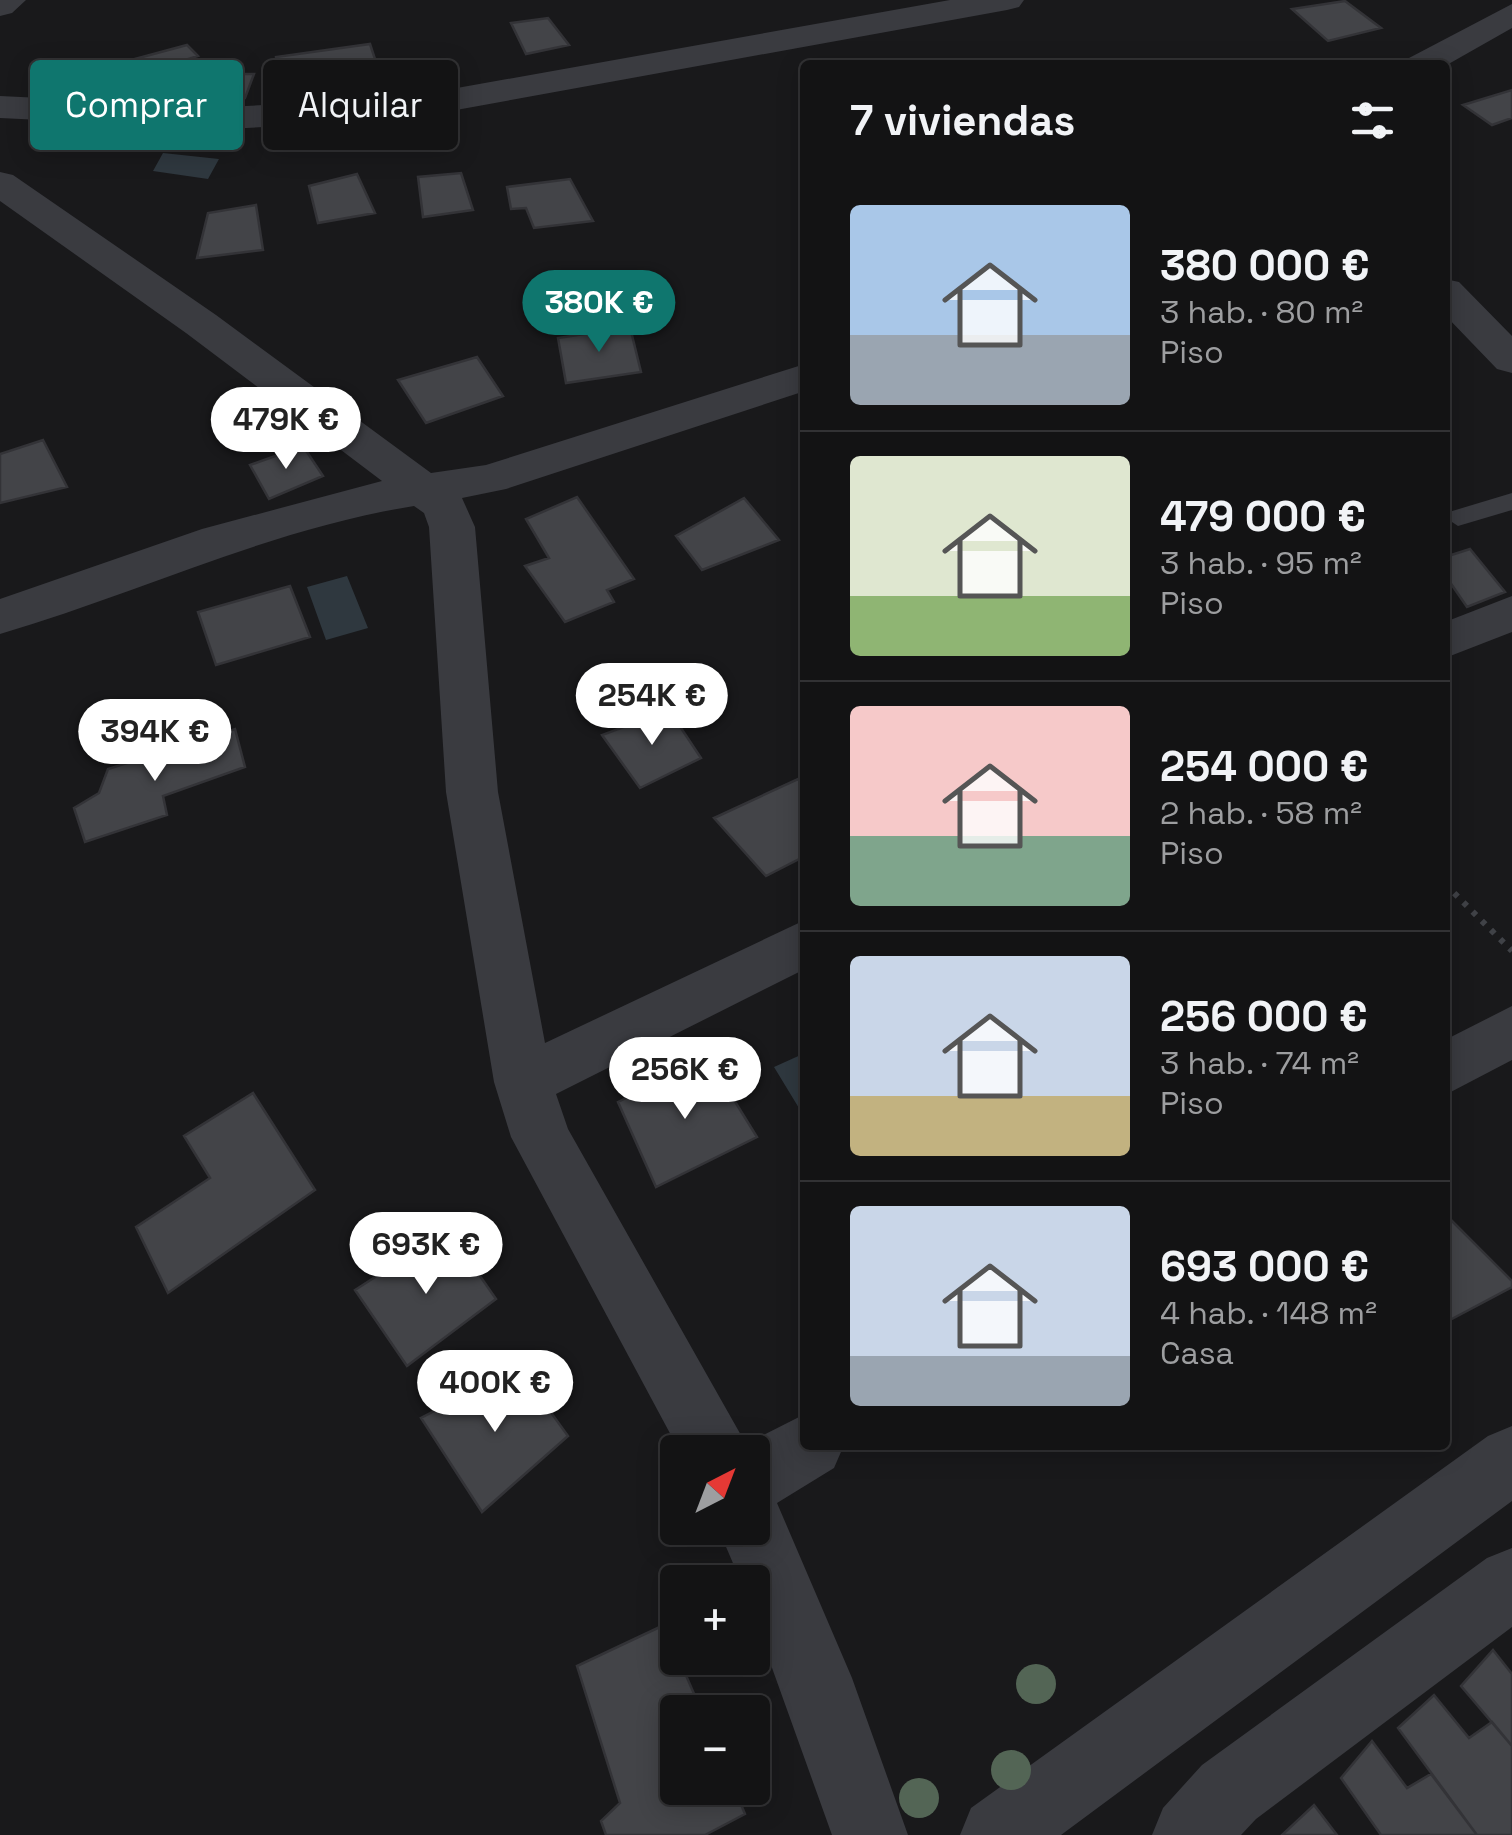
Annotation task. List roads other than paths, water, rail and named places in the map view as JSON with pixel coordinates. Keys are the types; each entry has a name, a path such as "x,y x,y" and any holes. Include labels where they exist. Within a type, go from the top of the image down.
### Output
{"street":[{"path":"0,6 8,0"},
{"path":"0,107 227,118 401,109 1007,0"},
{"path":"1429,60 1512,14"},
{"path":"0,183 201,324 443,505 452,527 472,792 523,1082 541,1137 707,1435"},
{"path":"1450,297 1512,360"},
{"path":"0,616 218,540 383,496 428,492 490,479 800,378"},
{"path":"1450,640 1512,613"},
{"path":"523,1082 800,945"},
{"path":"1450,1067 1512,1030"},
{"path":"770,1468 801,1450"},
{"path":"998,1835 1512,1460"},
{"path":"760,1545 816,1678 870,1835"},
{"path":"1190,1835 1230,1792 1512,1583"}],"lane":[{"path":"1458,518 1512,501"}]}
